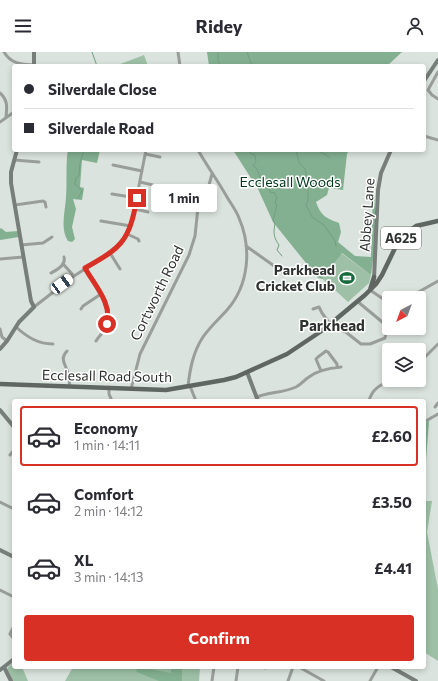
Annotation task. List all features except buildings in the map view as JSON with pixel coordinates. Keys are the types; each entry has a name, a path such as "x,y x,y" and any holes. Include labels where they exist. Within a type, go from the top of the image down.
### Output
{"main road":[{"name":"Ecclesall Road South","path":"0,384 166,390 224,380 247,372 287,354 330,324 376,284 402,236 416,226 438,221"},
{"path":"370,290 374,276 378,277 382,275"}],"street":[{"path":"4,52 8,58 14,62 27,64"},
{"path":"34,52 34,64"},
{"path":"178,52 180,64"},
{"path":"426,78 438,60"},
{"path":"432,70 437,72 428,90 432,96 438,99"},
{"path":"0,93 6,102 6,117"},
{"path":"0,122 12,113"},
{"path":"426,137 438,140"},
{"path":"16,152 11,172 30,301 34,307"},
{"path":"0,349 19,322 34,307 85,268 110,253 121,244 128,234 131,226 145,152 160,157"},
{"path":"195,399 189,386 193,357 208,330 229,308 239,292 245,272 246,246 240,218 199,152"},
{"name":"Abbey Lane","path":"376,284 374,276 378,190 382,173 390,152"},
{"path":"14,160 39,162"},
{"path":"113,165 142,171"},
{"name":"Cortworth Road","path":"131,388 140,354 189,255 195,236 198,207 202,196 210,185 212,172"},
{"path":"140,182 153,184"},
{"path":"210,185 220,185"},
{"path":"112,194 137,198"},
{"path":"15,205 45,201 46,207"},
{"path":"135,209 148,212"},
{"path":"101,221 131,226"},
{"path":"128,234 139,241"},
{"path":"21,245 43,243 52,237"},
{"path":"246,246 284,273"},
{"path":"110,253 120,269"},
{"path":"0,259 23,257"},
{"path":"64,257 64,265 74,276"},
{"path":"52,273 64,265"},
{"path":"85,268 107,304 109,316 106,328 96,341"},
{"path":"420,291 438,281"},
{"path":"370,290 382,298"},
{"path":"80,309 101,294"},
{"path":"313,309 319,307 330,324 361,344 370,344 385,338 388,329 387,326 357,301"},
{"path":"16,327 24,335 33,340 53,344"},
{"path":"0,329 2,337 6,341"},
{"path":"426,357 438,344"},
{"path":"67,351 63,357 64,364 68,371 70,386"},
{"path":"321,371 316,360 318,356 326,351 337,364 337,368"},
{"path":"247,372 258,399 266,394 278,393 297,386 309,377 321,371 342,367"},
{"path":"370,399 377,387 382,384"},
{"path":"109,387 109,395 111,399"},
{"path":"435,407 438,403"},
{"path":"0,410 12,424"},
{"path":"426,421 438,414"},
{"path":"0,502 12,509"},
{"path":"0,550 12,556"},
{"path":"0,590 12,596"},
{"path":"0,670 12,661"},
{"path":"4,667 11,681"},
{"path":"212,681 214,669"},
{"path":"236,681 238,669"},
{"path":"288,681 292,669"},
{"path":"303,669 324,681"},
{"path":"370,681 377,669"},
{"path":"395,669 416,681"}],"green space":[{"path":"207,52 402,52 389,64 209,64"},
{"path":"144,55 147,64 120,64"},
{"path":"68,152 100,152 97,163 82,160 80,187 84,188 82,200 73,199 76,209 72,227 75,239 72,242 68,241 64,231"},
{"name":"Ecclesall Woods","path":"234,152 348,152 343,190 329,188 327,195 316,202 324,216 339,223 341,232 338,242 355,256 371,257 373,193 375,193 375,243 371,275 342,253 323,279 318,278 273,222 258,189"},
{"path":"1,228 6,232 18,231 19,237 0,240"},
{"name":"Parkhead Cricket Club","path":"341,253 371,275 369,283 348,302 336,291 333,291 323,279"},
{"path":"429,421 426,461 426,422"},
{"path":"426,501 432,501 427,532 438,589 438,661 426,653"},
{"path":"12,664 12,669 23,669 28,681 13,681 7,670"},
{"path":"72,669 200,669 199,681 65,681"},
{"path":"149,669 171,673 171,669 182,669 182,681 159,681 137,672 136,670"}],"waterway":[{"path":"92,52 96,64"},
{"path":"218,52 218,62 220,64"},
{"path":"247,52 251,64"},
{"path":"78,198 82,191 75,184 76,178 79,176 80,163 83,152"},
{"path":"250,152 255,155 256,162 253,166 257,169 262,182 266,182 270,192 275,193 277,198 275,203 277,205 273,220 275,224 274,233 279,245 277,250 282,256"},
{"path":"296,152 299,163 305,169 308,185 308,200 306,205 312,217 324,225 335,241 336,246"},
{"path":"321,152 329,157"}],"place":[{"name":"Parkhead Cricket Club","path":"347,278"}],"district":[{"name":"Parkhead","path":"332,326"}],"route":[{"path":"107,324 109,316 107,304 85,268 110,253 121,244 128,234 131,226 137,198"}]}
